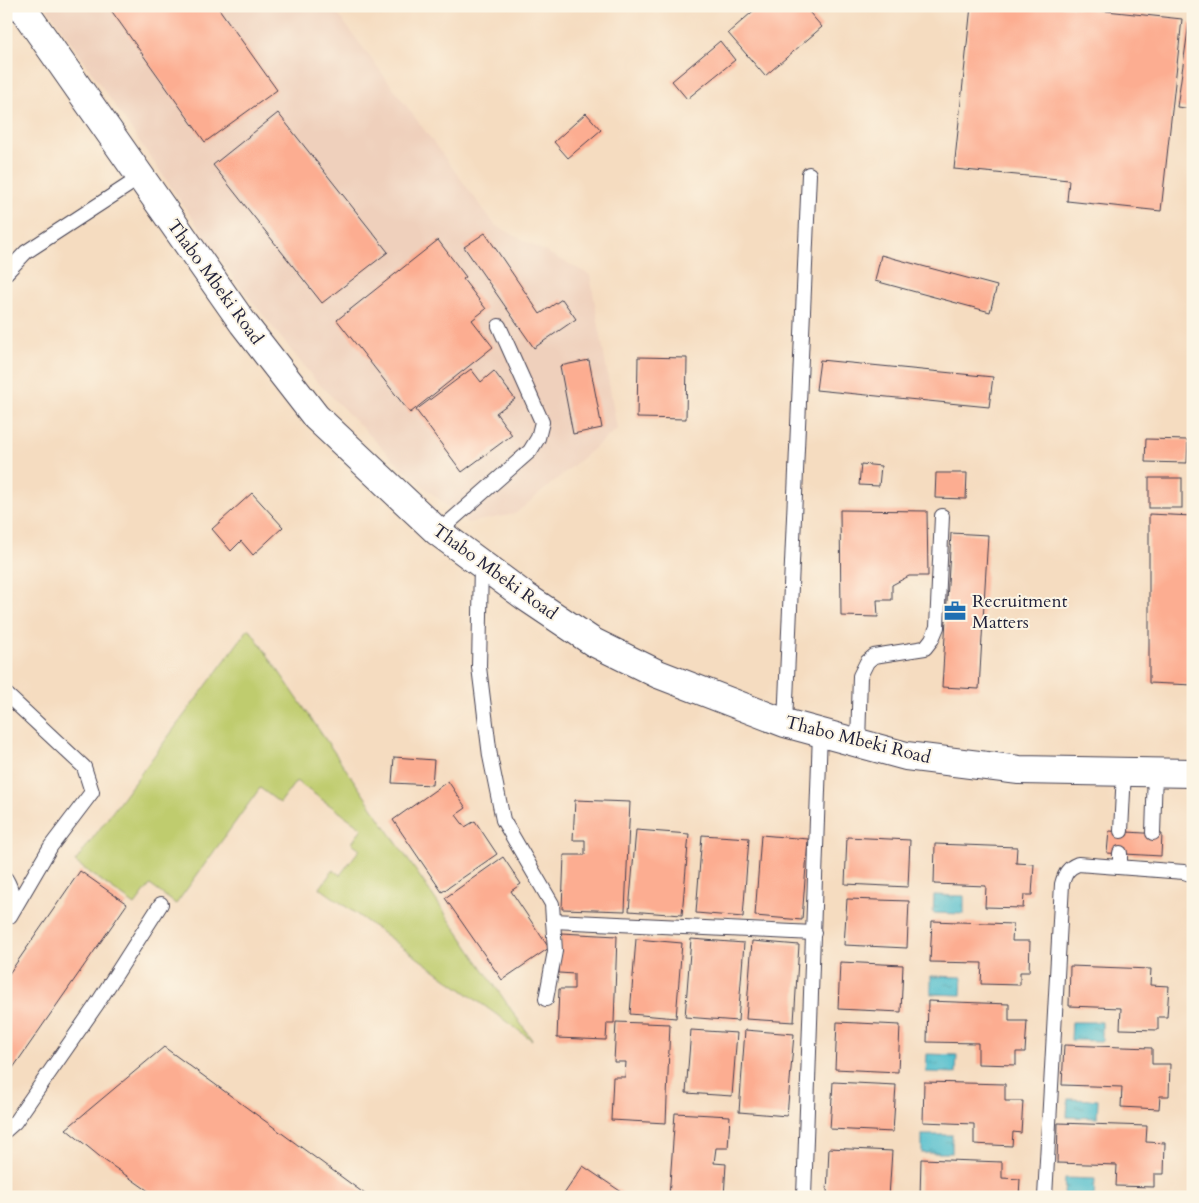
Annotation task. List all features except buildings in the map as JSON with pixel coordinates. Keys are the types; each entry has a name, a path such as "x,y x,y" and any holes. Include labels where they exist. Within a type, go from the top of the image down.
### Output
{"main road":[{"name":"Thabo Mbeki Road","path":"21,6 244,323 316,417 438,532 526,597 593,642 658,674 785,723 906,756 1019,770 1193,773"}],"lane":[{"path":"785,723 809,174"},
{"path":"6,272 26,252 141,177"},
{"path":"438,532 530,451 538,438 542,422 499,326"},
{"path":"858,743 860,676 866,662 874,656 925,648 932,639 937,627 942,516"},
{"path":"481,564 479,666 490,756 503,820 552,904 554,951 546,999"},
{"path":"6,694 84,767 92,792 51,846 8,918"},
{"path":"804,1197 820,732"},
{"path":"1121,831 1124,772"},
{"path":"1153,833 1155,772"},
{"path":"1152,856 1152,870"},
{"path":"1046,1197 1062,884 1065,874 1071,867 1078,864 1120,860 1152,870 1184,872 1193,875"},
{"path":"6,879 13,903 8,918"},
{"path":"6,1130 15,1122 98,1004 162,904"},
{"path":"553,920 814,933"}],"shaded area":[{"path":"46,6 332,6 495,225 590,275 617,429 515,514 467,523 405,471 315,380 235,280"}],"green space":[{"path":"249,628 532,1040 320,888 333,870 340,875 360,849 352,843 362,828 296,781 280,803 260,788 176,904 150,885 135,905 75,862"}],"water":[{"path":"934,895 964,896 964,914 933,913"},
{"path":"931,976 962,977 961,995 931,994"},
{"path":"1072,1022 1102,1022 1102,1041 1071,1040"},
{"path":"927,1054 957,1055 956,1073 926,1072"},
{"path":"1068,1099 1098,1100 1097,1118 1067,1117"},
{"path":"922,1135 952,1135 952,1153 922,1153"},
{"path":"1065,1178 1095,1179 1094,1197 1064,1196"}],"place":[{"name":"Recruitment Matters","path":"955,611"}]}
